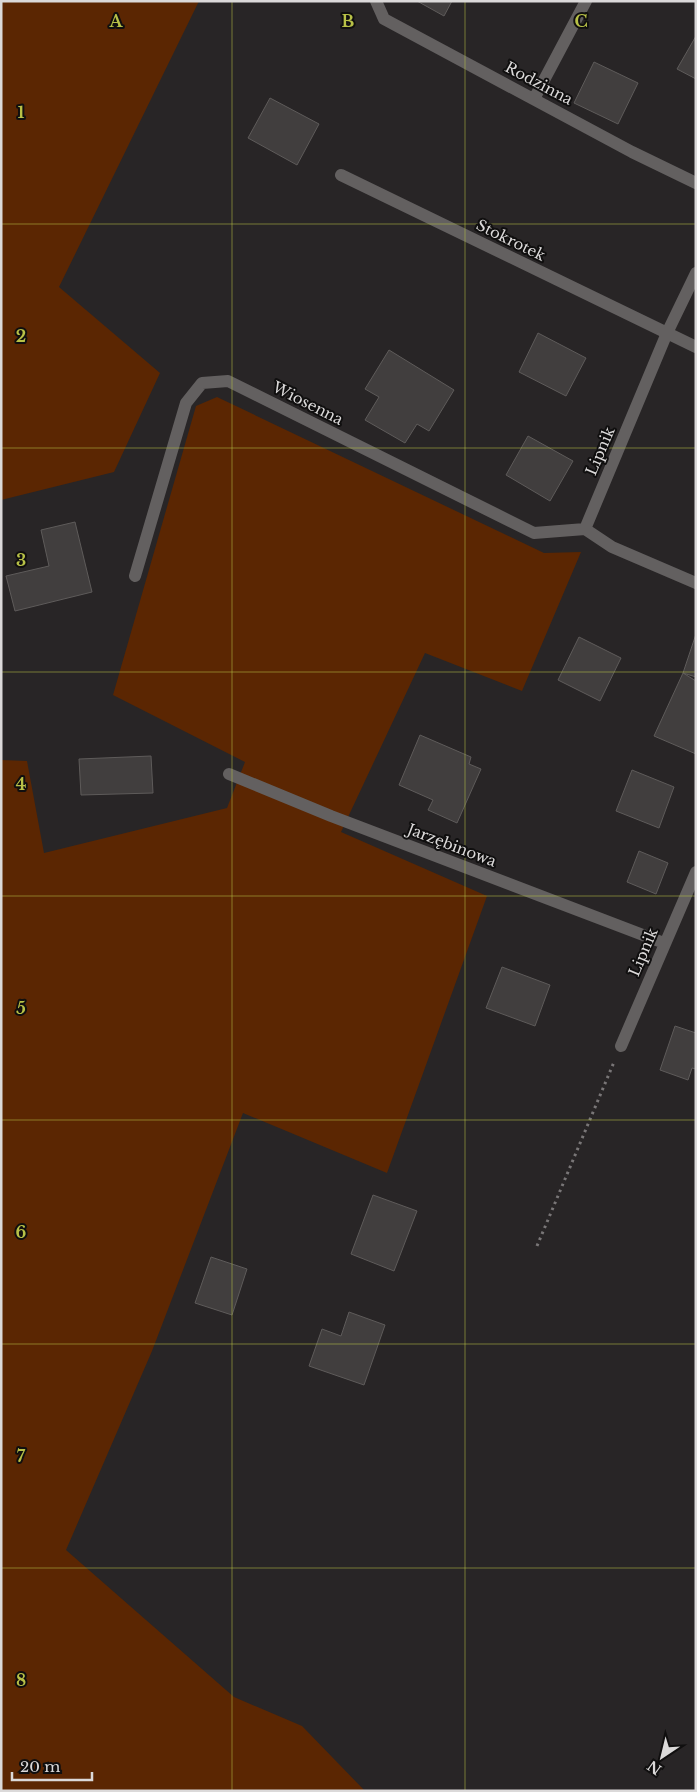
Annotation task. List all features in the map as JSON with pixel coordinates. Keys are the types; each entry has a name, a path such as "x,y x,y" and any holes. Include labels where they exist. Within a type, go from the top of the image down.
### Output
{"street":[{"name":"Rodzinna","path":"376,1 384,19 632,152 696,184"},
{"path":"534,99 586,1"},
{"name":"Stokrotek","path":"341,175 696,347"},
{"name":"Lipnik","path":"585,529 667,333 696,273"},
{"name":"Wiosenna","path":"135,576 186,403 202,383 228,381 534,534 585,529"},
{"path":"585,529 612,547 696,583"},
{"name":"Jarzębinowa","path":"229,774 331,816 664,943"},
{"name":"Lipnik","path":"622,1046 664,943 696,872"}],"path":[{"path":"537,1246 622,1046"}],"shaded area":[{"path":"1,1 199,1 59,287 160,373 114,472 1,500"},
{"path":"217,397 544,553 581,552 522,691 425,653 341,832 487,896 387,1173 243,1113 152,1351 66,1550 234,1697 302,1726 365,1791 1,1791 1,760 27,761 44,853 227,808 245,762 113,695 196,406"}],"building":[{"path":"417,1 452,1 444,16"},
{"path":"696,36 696,79 677,69"},
{"path":"594,62 638,83 618,124 574,103"},
{"path":"270,98 319,124 297,165 248,138"},
{"path":"538,333 586,358 566,396 519,372"},
{"path":"389,350 454,390 429,431 417,424 405,443 365,420 379,397 365,389"},
{"path":"528,436 573,461 550,501 506,475"},
{"path":"75,522 92,592 15,611 6,576 49,566 41,530"},
{"path":"696,634 696,677 683,673"},
{"path":"579,637 621,658 600,701 558,680"},
{"path":"683,673 696,681 696,754 654,736"},
{"path":"420,735 471,757 469,764 481,769 457,823 428,810 433,800 399,785"},
{"path":"151,756 153,793 81,795 79,759"},
{"path":"632,770 674,787 659,828 616,811"},
{"path":"639,851 668,863 656,894 627,882"},
{"path":"502,967 550,985 535,1026 486,1008"},
{"path":"675,1026 696,1033 696,1069 692,1068 688,1080 660,1070"},
{"path":"373,1195 417,1211 394,1271 351,1254"},
{"path":"211,1257 247,1269 232,1315 195,1303"},
{"path":"349,1312 385,1325 364,1385 309,1366 322,1329 341,1336"}]}
